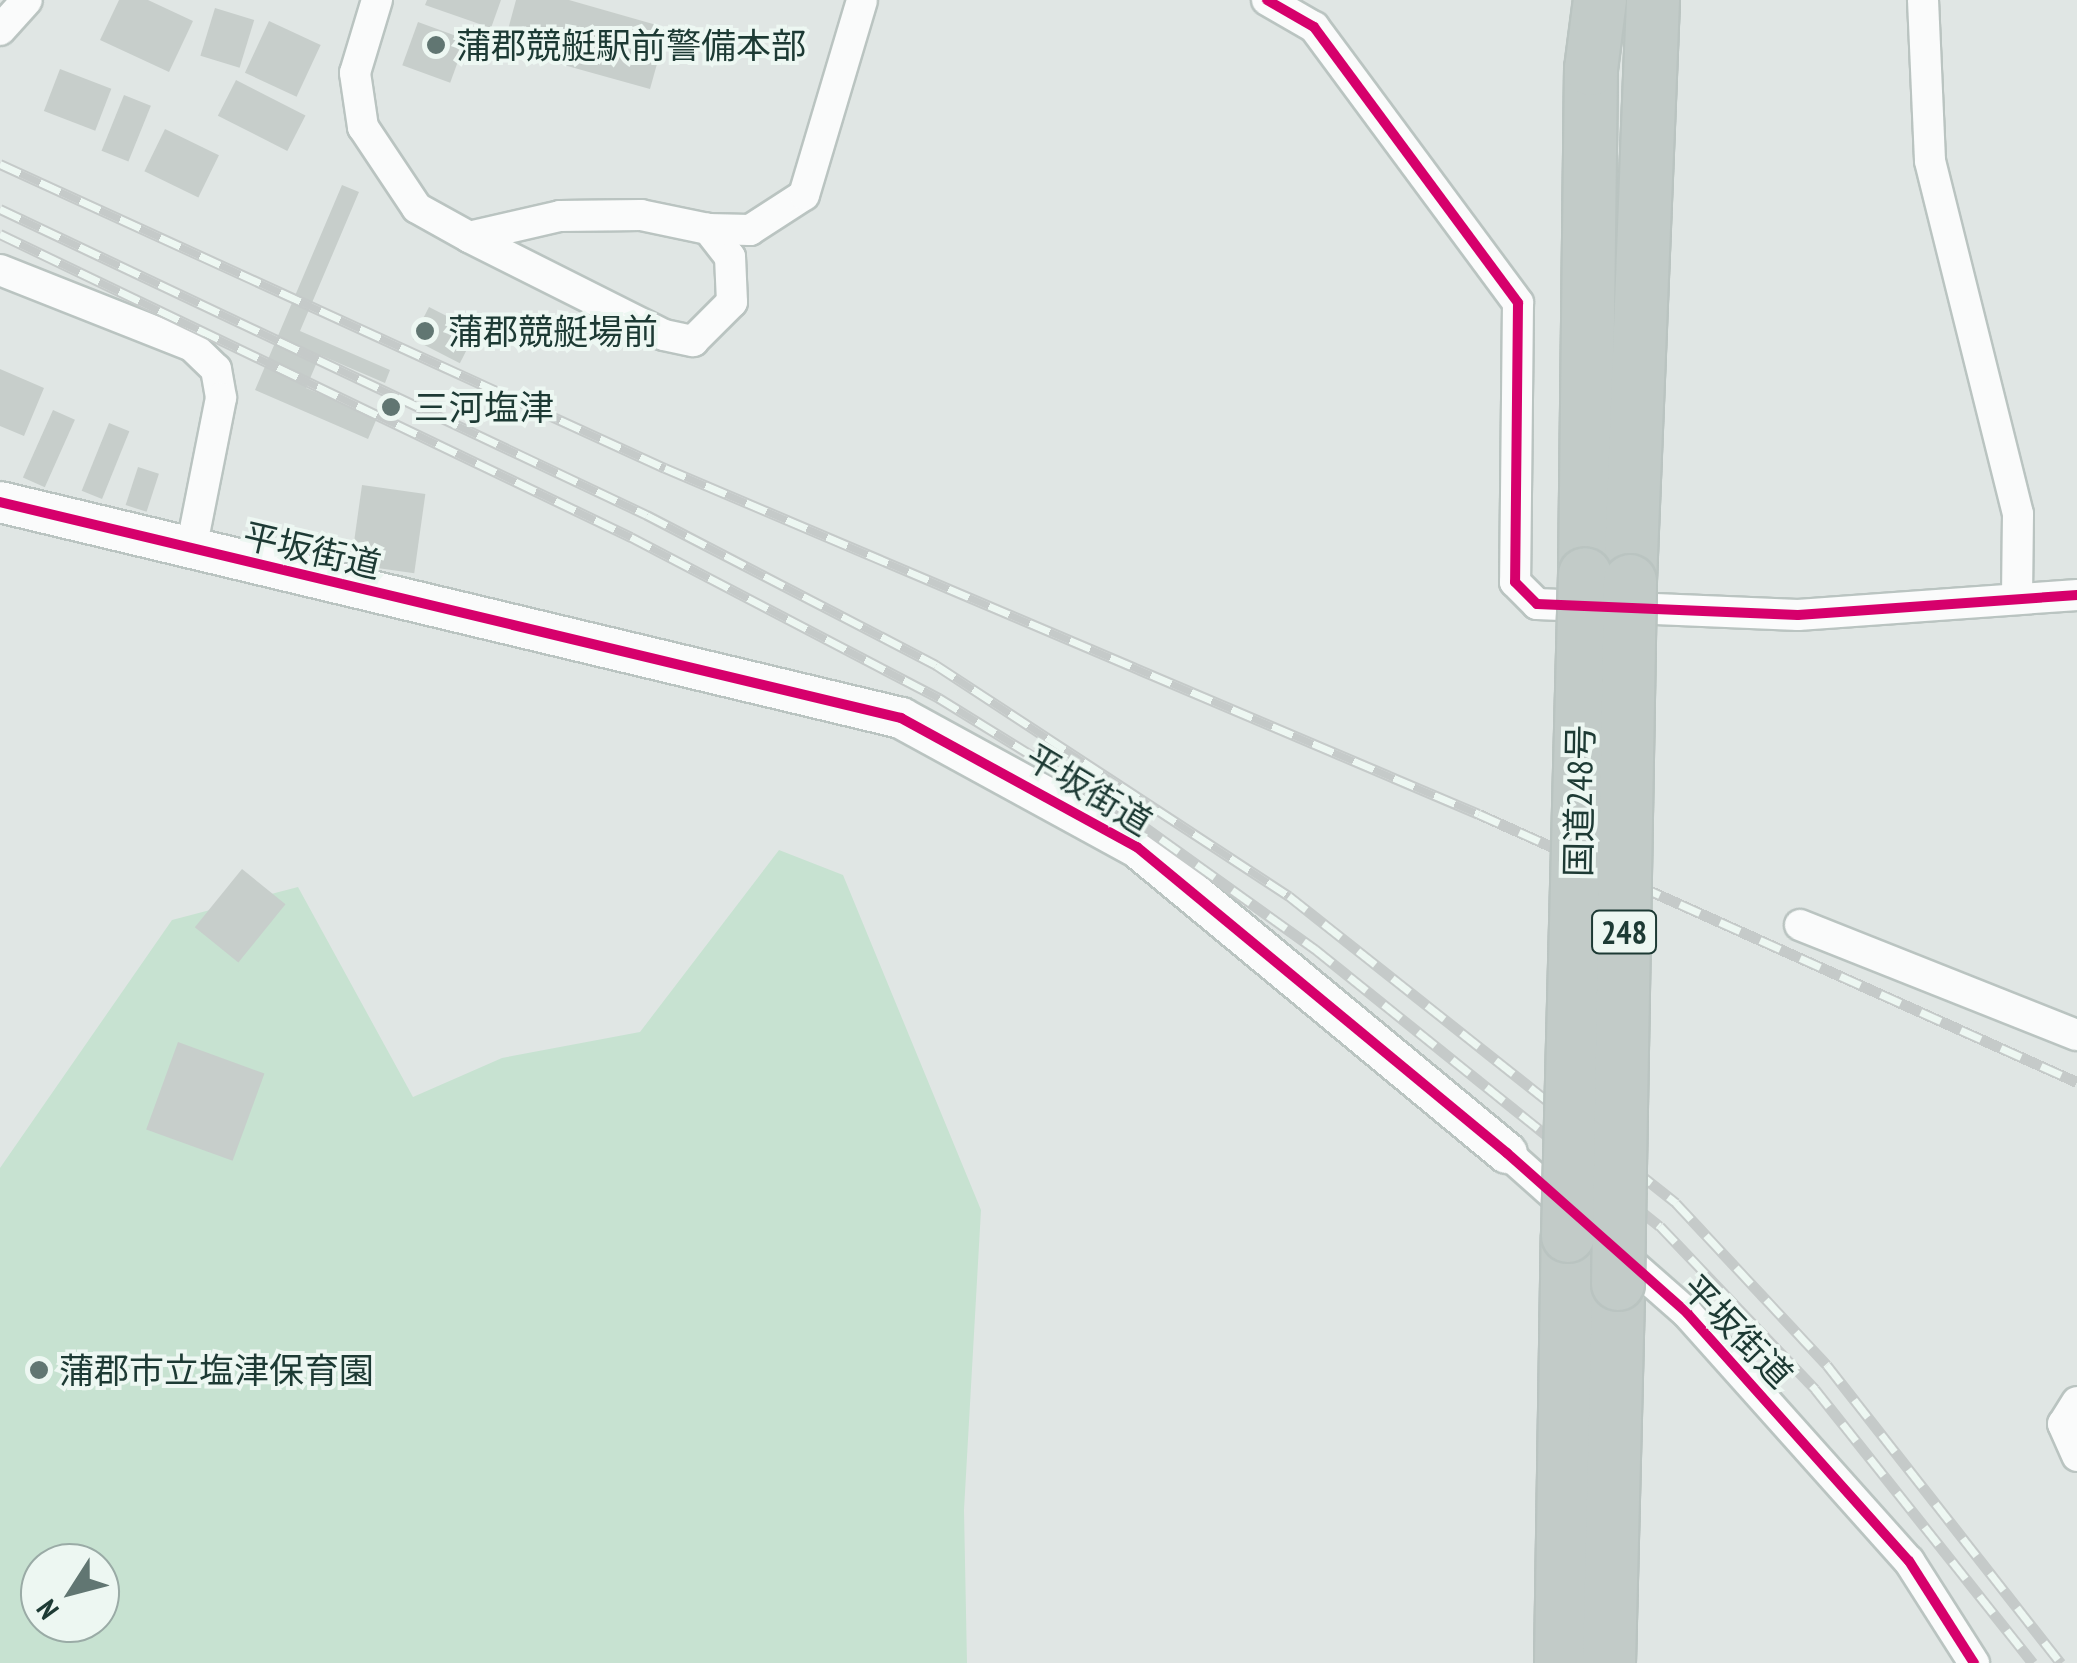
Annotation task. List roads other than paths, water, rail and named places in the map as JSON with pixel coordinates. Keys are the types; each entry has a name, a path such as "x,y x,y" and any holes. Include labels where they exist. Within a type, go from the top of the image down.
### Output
{"highway":[{"name":"国道248号","path":"1600,0 1592,69 1608,577 1618,1284 1609,1663"},
{"name":"国道248号","path":"1562,1663 1568,1236 1608,577 1653,0"}],"street":[{"path":"0,30 26,0"},
{"path":"377,0 355,73 362,128 416,208 664,335 693,341 732,302 730,257 708,228"},
{"path":"469,237 560,216 641,215 708,228 750,230 804,196 862,0"},
{"path":"1267,0 1314,27 1518,304 1515,582 1536,604 1798,615 2077,594"},
{"path":"1923,0 1930,161 2018,514 2017,597"},
{"path":"0,270 192,346 216,369 221,398 192,550"},
{"name":"平坂街道","path":"0,502 900,718 1137,847 1508,1154 1687,1314 1909,1561 1974,1663"},
{"path":"1800,925 2077,1035"},
{"path":"2077,1402 2063,1424 2077,1456"}],"railway":[{"path":"0,164 665,468 1479,814 2077,1082"},
{"path":"0,209 647,515 936,665 1289,896 1676,1203 1827,1365 2061,1663"},
{"path":"0,234 631,537 939,698 1125,813 1315,949 1660,1226 1815,1389 2033,1663"}],"place":[{"name":"蒲郡競艇駅前警備本部","path":"436,45"},
{"name":"蒲郡競艇場前","path":"425,331"},
{"name":"三河塩津","path":"391,407"},
{"name":"蒲郡市立塩津保育園","path":"39,1370"}]}
